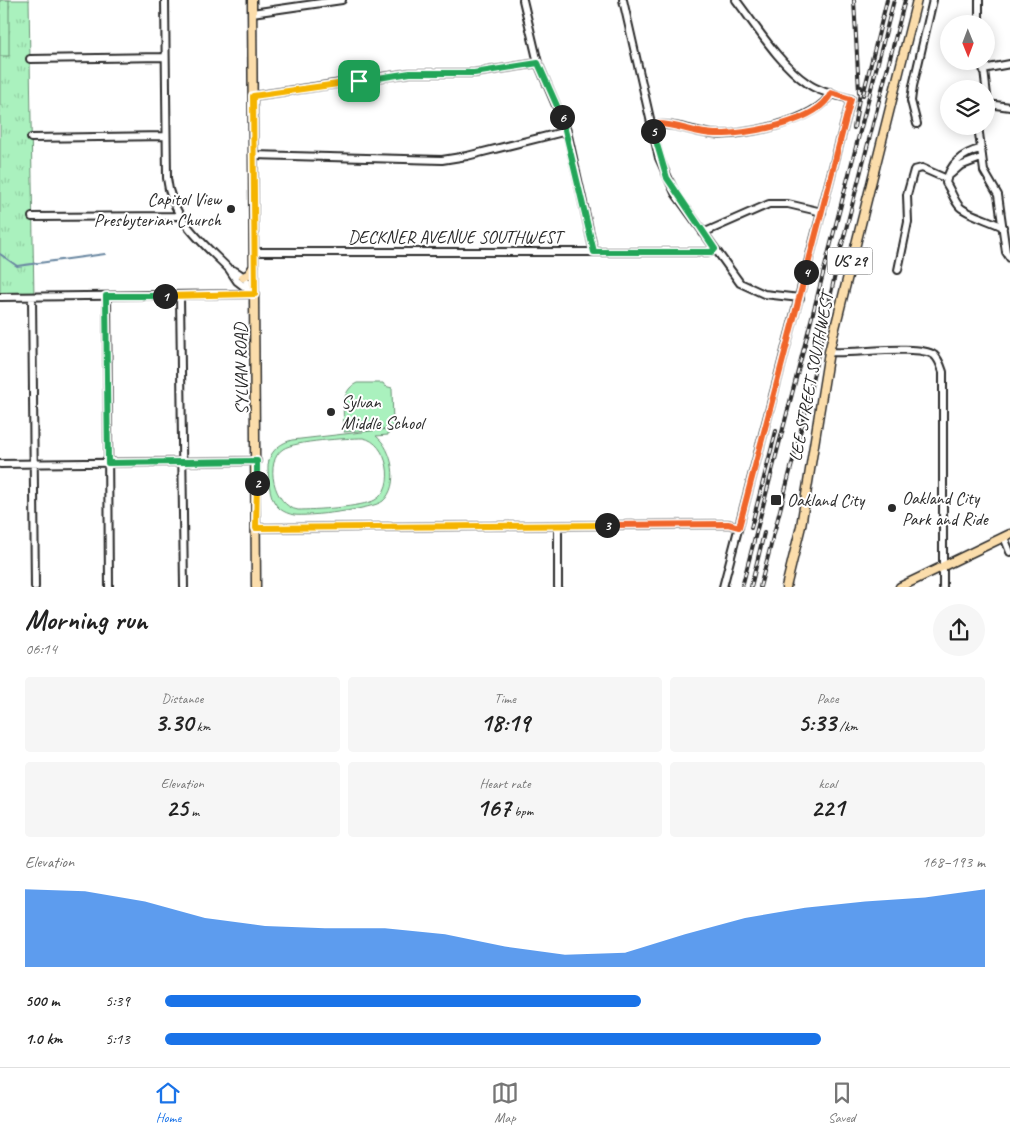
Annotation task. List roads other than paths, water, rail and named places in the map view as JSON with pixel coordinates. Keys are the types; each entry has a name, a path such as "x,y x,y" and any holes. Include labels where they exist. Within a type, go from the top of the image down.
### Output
{"main road":[{"name":"SYLVAN ROAD","path":"252,0 257,461 256,587"},
{"name":"LEE STREET SOUTHWEST","path":"787,586 802,526 829,352 916,0"},
{"path":"239,278 250,273 254,264"},
{"path":"900,587 1007,535"}],"street":[{"path":"165,0 168,185 179,216 191,232 255,294"},
{"path":"252,13 342,0"},
{"path":"523,0 538,63 567,131 594,252"},
{"path":"623,0 659,158 667,178 734,276 748,288 764,294 800,298"},
{"path":"723,587 851,99 808,84 794,73 736,0"},
{"path":"916,124 911,100 912,86 933,0"},
{"path":"979,0 979,15"},
{"path":"30,59 166,57"},
{"path":"253,96 410,73 474,73 538,63"},
{"path":"995,65 1010,64"},
{"path":"652,126 662,124 714,134 757,131 781,125 803,115 825,102 831,93"},
{"path":"995,105 1010,107"},
{"path":"253,155 442,160 467,156 567,131"},
{"path":"979,135 984,171 998,195 1006,252 1010,258"},
{"path":"31,138 166,136"},
{"path":"980,149 961,157 946,183 958,205 963,210 1003,227"},
{"path":"947,179 960,166 981,158"},
{"path":"898,270 908,222 906,195 914,170 922,168 947,179"},
{"path":"704,233 769,204 788,204 822,212"},
{"path":"1002,215 1010,214"},
{"path":"32,217 179,216"},
{"name":"DECKNER AVENUE SOUTHWEST","path":"254,252 707,252 715,249"},
{"path":"230,295 239,278"},
{"path":"0,298 255,294"},
{"path":"106,296 109,587"},
{"path":"180,296 184,587"},
{"path":"32,297 35,587"},
{"path":"829,352 917,349 933,354 937,358 943,372 943,587"},
{"path":"0,464 257,461"},
{"path":"256,528 728,524 739,527"},
{"path":"558,526 558,587"},
{"path":"1007,535 1010,552"}],"waterway":[{"path":"0,254 17,266 105,254"}],"railway":[{"path":"854,0 859,92"},
{"path":"863,95 887,0"},
{"path":"742,587 894,0"},
{"path":"760,587 805,414 839,256 905,0"},
{"path":"854,128 861,87"},
{"path":"751,528 776,431"},
{"path":"751,587 764,533"}],"place":[{"name":"Capitol View Presbyterian Church","path":"231,209"},
{"name":"Sylvan Middle School","path":"331,412"},
{"name":"Oakland City","path":"776,500"},
{"name":"Oakland City Park and Ride","path":"892,508"}]}
